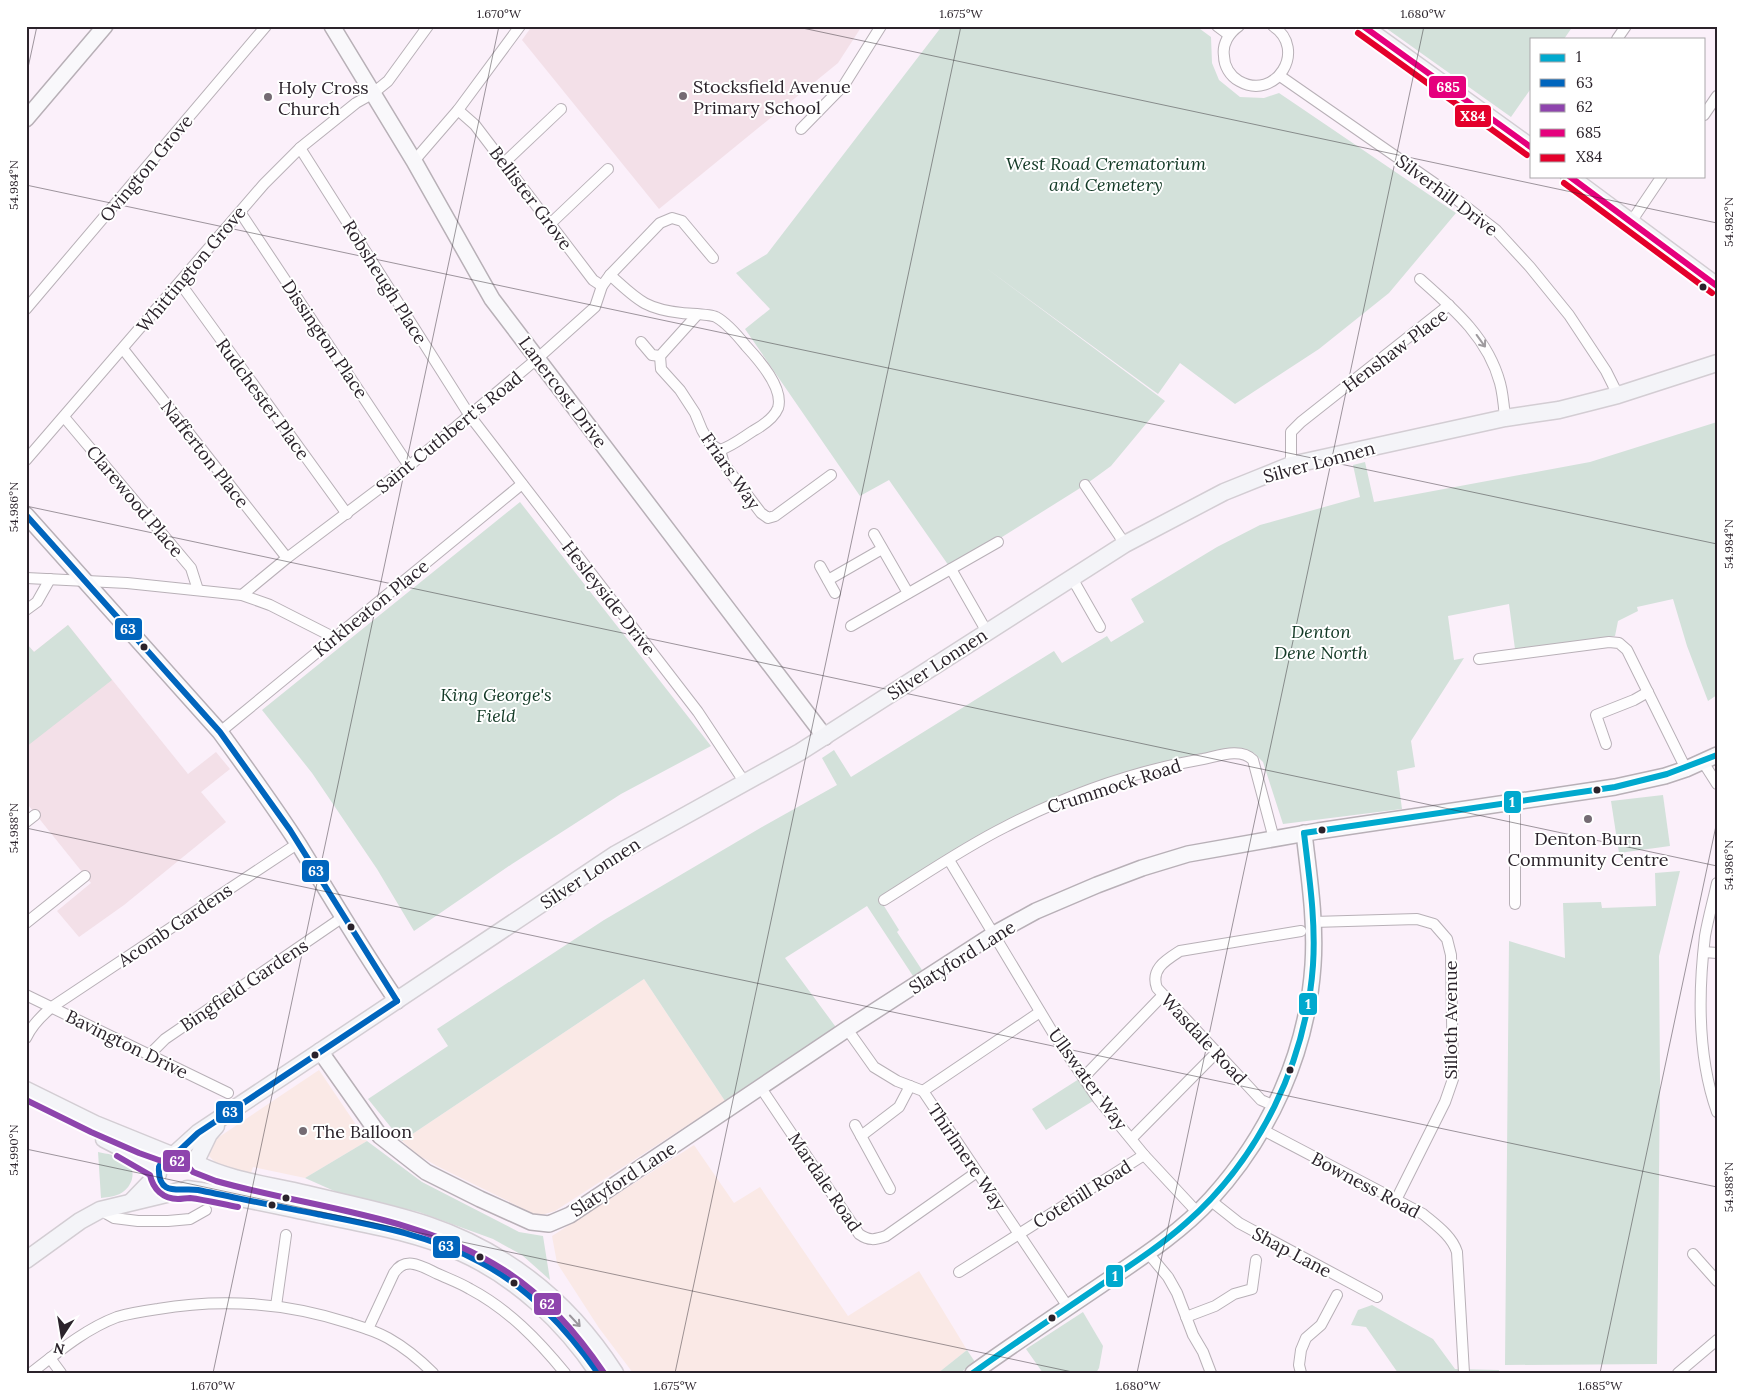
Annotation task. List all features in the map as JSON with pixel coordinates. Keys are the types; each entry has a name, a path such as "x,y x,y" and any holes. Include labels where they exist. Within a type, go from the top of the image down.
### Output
{"main road":[{"path":"1363,26 1530,147"},
{"path":"1573,178 1717,286"},
{"name":"Silver Lonnen","path":"173,1153 320,1050 616,854 800,752 1125,544 1224,492 1291,466 1505,418 1559,410 1618,395 1717,363"},
{"path":"26,1090 94,1124 173,1153 188,1154 197,1163 218,1173 411,1220 475,1244 511,1265 548,1294 580,1326 615,1373"},
{"path":"26,1102 137,1156 158,1172 166,1187 398,1231 462,1253 504,1278 542,1307 565,1329 598,1373"},
{"name":"Silver Lonnen","path":"197,1163 209,1134 224,1116"},
{"path":"130,1202 158,1172 161,1160 173,1153"},
{"path":"26,1260 80,1221 100,1210 183,1190 194,1184 198,1176 197,1163"}],"street":[{"path":"26,120 105,26"},
{"name":"Ovington Grove","path":"26,309 266,26"},
{"name":"Lanercost Drive","path":"332,26 414,161 492,299 825,737"},
{"name":"Whittington Grove","path":"26,460 264,184 300,148 356,103 372,94 388,81 428,26"},
{"path":"414,161 458,110 520,26"},
{"path":"801,129 844,85 881,26"},
{"path":"1217,26 1229,35"},
{"path":"1239,26 1229,35 1225,44 1223,54 1225,64 1236,80 1254,86 1273,82 1280,76 1286,66 1288,50 1283,35 1275,27"},
{"path":"1618,38 1626,26"},
{"name":"Silverhill Drive","path":"1280,76 1447,192 1496,230 1530,267 1569,315 1606,371 1618,395"},
{"path":"1706,112 1717,96"},
{"path":"504,163 561,109"},
{"name":"Bellister Grove","path":"458,110 475,125 593,280 602,286"},
{"name":"Robsheugh Place","path":"300,148 470,416"},
{"path":"550,224 608,169"},
{"path":"1631,222 1661,178"},
{"name":"Dissington Place","path":"240,212 409,466"},
{"name":"Saint Cuthbert's Road","path":"242,595 287,558 409,466 538,358 595,307 602,286 610,275 660,223 672,218 682,221 713,258"},
{"path":"610,275 641,302 654,308 715,316 756,356 774,384 779,394 777,409 765,423 728,447 720,450"},
{"path":"1420,280 1449,305"},
{"name":"Rudchester Place","path":"180,283 347,514"},
{"name":"Henshaw Place","path":"1291,466 1290,432 1449,305 1470,327 1488,351 1500,383 1505,418"},
{"path":"641,342 652,355 660,356 697,315"},
{"name":"Nafferton Place","path":"123,349 287,558"},
{"name":"Friars Way","path":"660,356 661,369 680,390 695,413 710,444 720,450 724,464 760,513 768,518 775,516 831,474"},
{"name":"Hesleyside Drive","path":"470,416 698,712 745,783"},
{"name":"Clarewood Place","path":"64,417 191,568 198,590"},
{"name":"Kirkheaton Place","path":"220,732 522,484"},
{"path":"1085,485 1125,544"},
{"path":"26,515 220,732 298,844 342,917 397,1000"},
{"path":"874,534 908,593"},
{"path":"851,626 998,542"},
{"path":"828,580 882,549"},
{"path":"820,566 835,593"},
{"path":"951,569 987,632"},
{"path":"26,578 84,581 242,595 270,605 335,638"},
{"path":"1072,578 1100,627"},
{"path":"26,610 37,602 50,579"},
{"path":"1479,659 1609,642 1619,643 1627,650 1686,769"},
{"path":"1606,744 1596,715 1634,700 1648,692"},
{"name":"Crummock Road","path":"884,900 1003,828 1065,798 1142,773 1194,760 1235,753 1249,755 1253,760 1274,839"},
{"name":"Slatyford Lane","path":"320,1050 380,1136 426,1172 531,1222 549,1224 570,1215 847,1029 994,934 1036,911 1097,885 1142,868 1188,854 1304,833 1615,787 1665,776 1717,755"},
{"path":"1703,762 1717,784"},
{"path":"1515,803 1515,904"},
{"path":"26,822 36,814"},
{"path":"973,1373 1148,1253 1197,1212 1233,1173 1263,1130 1295,1062 1309,1004 1313,966 1314,922 1304,833"},
{"name":"Acomb Gardens","path":"26,1038 42,1014 298,844"},
{"name":"Ullswater Way","path":"949,860 1040,1012 1098,1099 1132,1138 1144,1155 1197,1212"},
{"path":"26,923 85,876"},
{"path":"1717,883 1706,934 1700,993 1703,1062 1717,1112"},
{"name":"Bingfield Gardens","path":"149,1055 165,1039 342,917"},
{"name":"Silloth Avenue","path":"1314,922 1417,918 1434,924 1447,939 1451,956 1453,1079 1445,1102 1396,1200"},
{"name":"Wasdale Road","path":"1275,1106 1261,1100 1163,995 1157,988 1154,980 1155,974 1167,960 1180,951 1300,931"},
{"path":"1704,952 1717,953"},
{"name":"Bavington Drive","path":"26,995 228,1093"},
{"path":"1084,1077 1163,995"},
{"path":"923,1090 1040,1012"},
{"name":"Thirlmere Way","path":"847,1029 874,1067 883,1074 923,1090 1068,1307"},
{"path":"1132,1138 1217,1052"},
{"path":"861,1136 899,1107 910,1086"},
{"name":"Mardale Road","path":"761,1088 859,1234 866,1239 875,1240 886,1236 977,1172"},
{"path":"855,1125 890,1189"},
{"name":"Bowness Road","path":"1263,1130 1423,1214 1442,1230 1454,1244 1457,1262 1464,1373"},
{"name":"Cotehill Road","path":"959,1272 1144,1155"},
{"name":"Shap Lane","path":"1210,1200 1239,1223 1377,1297"},
{"path":"100,1210 114,1218 138,1221 168,1221 190,1219 206,1210"},
{"path":"276,1306 286,1235"},
{"path":"1148,1253 1168,1277 1211,1373"},
{"path":"1693,1254 1717,1281"},
{"path":"1186,1317 1215,1306 1234,1294 1252,1289 1256,1260"},
{"path":"368,1329 398,1267 404,1263 420,1265 470,1289 494,1304 543,1346 565,1373"},
{"path":"1301,1373 1299,1366 1300,1350 1306,1338 1321,1325 1337,1295"},
{"path":"31,1373 91,1329 117,1317 141,1311 203,1304 243,1303 276,1306 331,1318 368,1329 388,1338 421,1361 433,1373"},
{"path":"1678,1373 1717,1340"},
{"path":"50,1358 61,1373"}],"shaded area":[{"name":"Stocksfield Avenue Primary School","path":"532,26 862,26 838,63 659,209 522,40"},
{"path":"68,625 188,774 216,752 230,769 201,792 226,822 124,905 79,937 57,911 91,883 29,806 26,808 26,643 34,652"},
{"path":"644,979 725,1101 555,1211 545,1214 534,1214 437,1166 418,1155 402,1141"},
{"name":"The Balloon","path":"319,1070 367,1141 305,1178 253,1167 251,1173 228,1168 215,1162 208,1155 210,1145 216,1139"},
{"path":"694,1145 734,1203 760,1187 848,1316 919,1271 967,1350 938,1373 633,1373 599,1328 557,1263 552,1236"}],"green space":[{"name":"West Road Crematorium and Cemetery","path":"942,26 1196,26 1211,37 1212,63 1219,80 1240,97 1264,98 1279,93 1456,213 1389,293 1319,349 1235,404 1180,363 1158,394 982,265 1165,401 1111,466 1085,485 951,569 889,480 860,496 745,329 770,309 736,273 767,254"},
{"path":"1383,26 1573,26 1565,38 1530,38 1530,90 1511,117"},
{"name":"Denton Dene North","path":"1717,422 1717,695 1708,701 1687,646 1673,599 1637,607 1638,611 1618,621 1615,636 1515,649 1509,604 1448,616 1454,660 1464,658 1411,741 1415,767 1397,771 1402,809 1283,824 1263,762 1254,753 1238,749 1126,774 941,859 879,898 899,930 897,932 922,970 913,976 867,906 785,958 838,1030 725,1101 644,979 402,1141 368,1099 448,1046 437,1029 604,920 837,785 822,758 834,750 851,777 1054,651 1062,663 1107,636 1111,642 1144,622 1131,599 1217,547 1260,525 1360,497 1353,465 1365,462 1374,502 1590,462"},
{"name":"King George's Field","path":"520,502 711,746 621,794 512,864 414,931 377,869 312,773 262,710"},
{"path":"68,625 112,680 26,747 26,643 34,652"},
{"path":"1663,795 1670,846 1619,853 1611,801"},
{"path":"1680,871 1659,956 1660,1080 1657,1364 1505,1365 1509,941 1565,958 1563,903 1601,902 1602,908 1656,906 1655,873"},
{"path":"1079,1079 1093,1101 1046,1130 1032,1109"},
{"path":"367,1141 422,1182 519,1232 543,1236 550,1280 522,1255 493,1239 419,1212 341,1194 305,1178"},
{"path":"98,1152 125,1160 132,1169 132,1179 127,1189 115,1196 101,1198"},
{"path":"1372,1305 1433,1339 1455,1369 1499,1370 1499,1373 1398,1373 1366,1327 1351,1325 1358,1310"},
{"path":"1083,1312 1103,1346 1099,1368 1096,1373 1043,1373 1026,1349"},
{"path":"967,1350 975,1362 960,1373 938,1373"}],"transit line":[{"name":"685","path":"1363,26 1530,147"},
{"name":"X84","path":"1358,33 1527,155"},
{"name":"685","path":"1572,178 1717,286"},
{"name":"X84","path":"1564,183 1712,293"},
{"name":"63","path":"26,515 220,732 290,830 397,1001"},
{"name":"1","path":"1304,833 1615,787 1667,774 1717,755"},
{"name":"1","path":"973,1373 1142,1257 1186,1223 1236,1169 1257,1138 1275,1106 1289,1072 1301,1037 1309,1001 1314,932 1304,833"},
{"name":"63","path":"397,1001 198,1133 180,1150 165,1156 159,1167 159,1177 162,1183 171,1189 198,1190 380,1227 421,1238 461,1253 498,1272 545,1310 573,1340 598,1373"},
{"name":"62","path":"26,1100 139,1153 167,1163 177,1161 185,1163 193,1172 216,1181 401,1225 471,1251 519,1280 547,1303 583,1344 604,1373"},
{"name":"62","path":"117,1156 150,1175 156,1189 163,1195 173,1199 190,1198 238,1207"}],"place":[{"name":"Stocksfield Avenue Primary School","path":"683,96"},
{"name":"Holy Cross Church","path":"268,97"},
{"name":"Denton Burn Community Centre","path":"1588,819"},
{"name":"The Balloon","path":"303,1131"}]}
